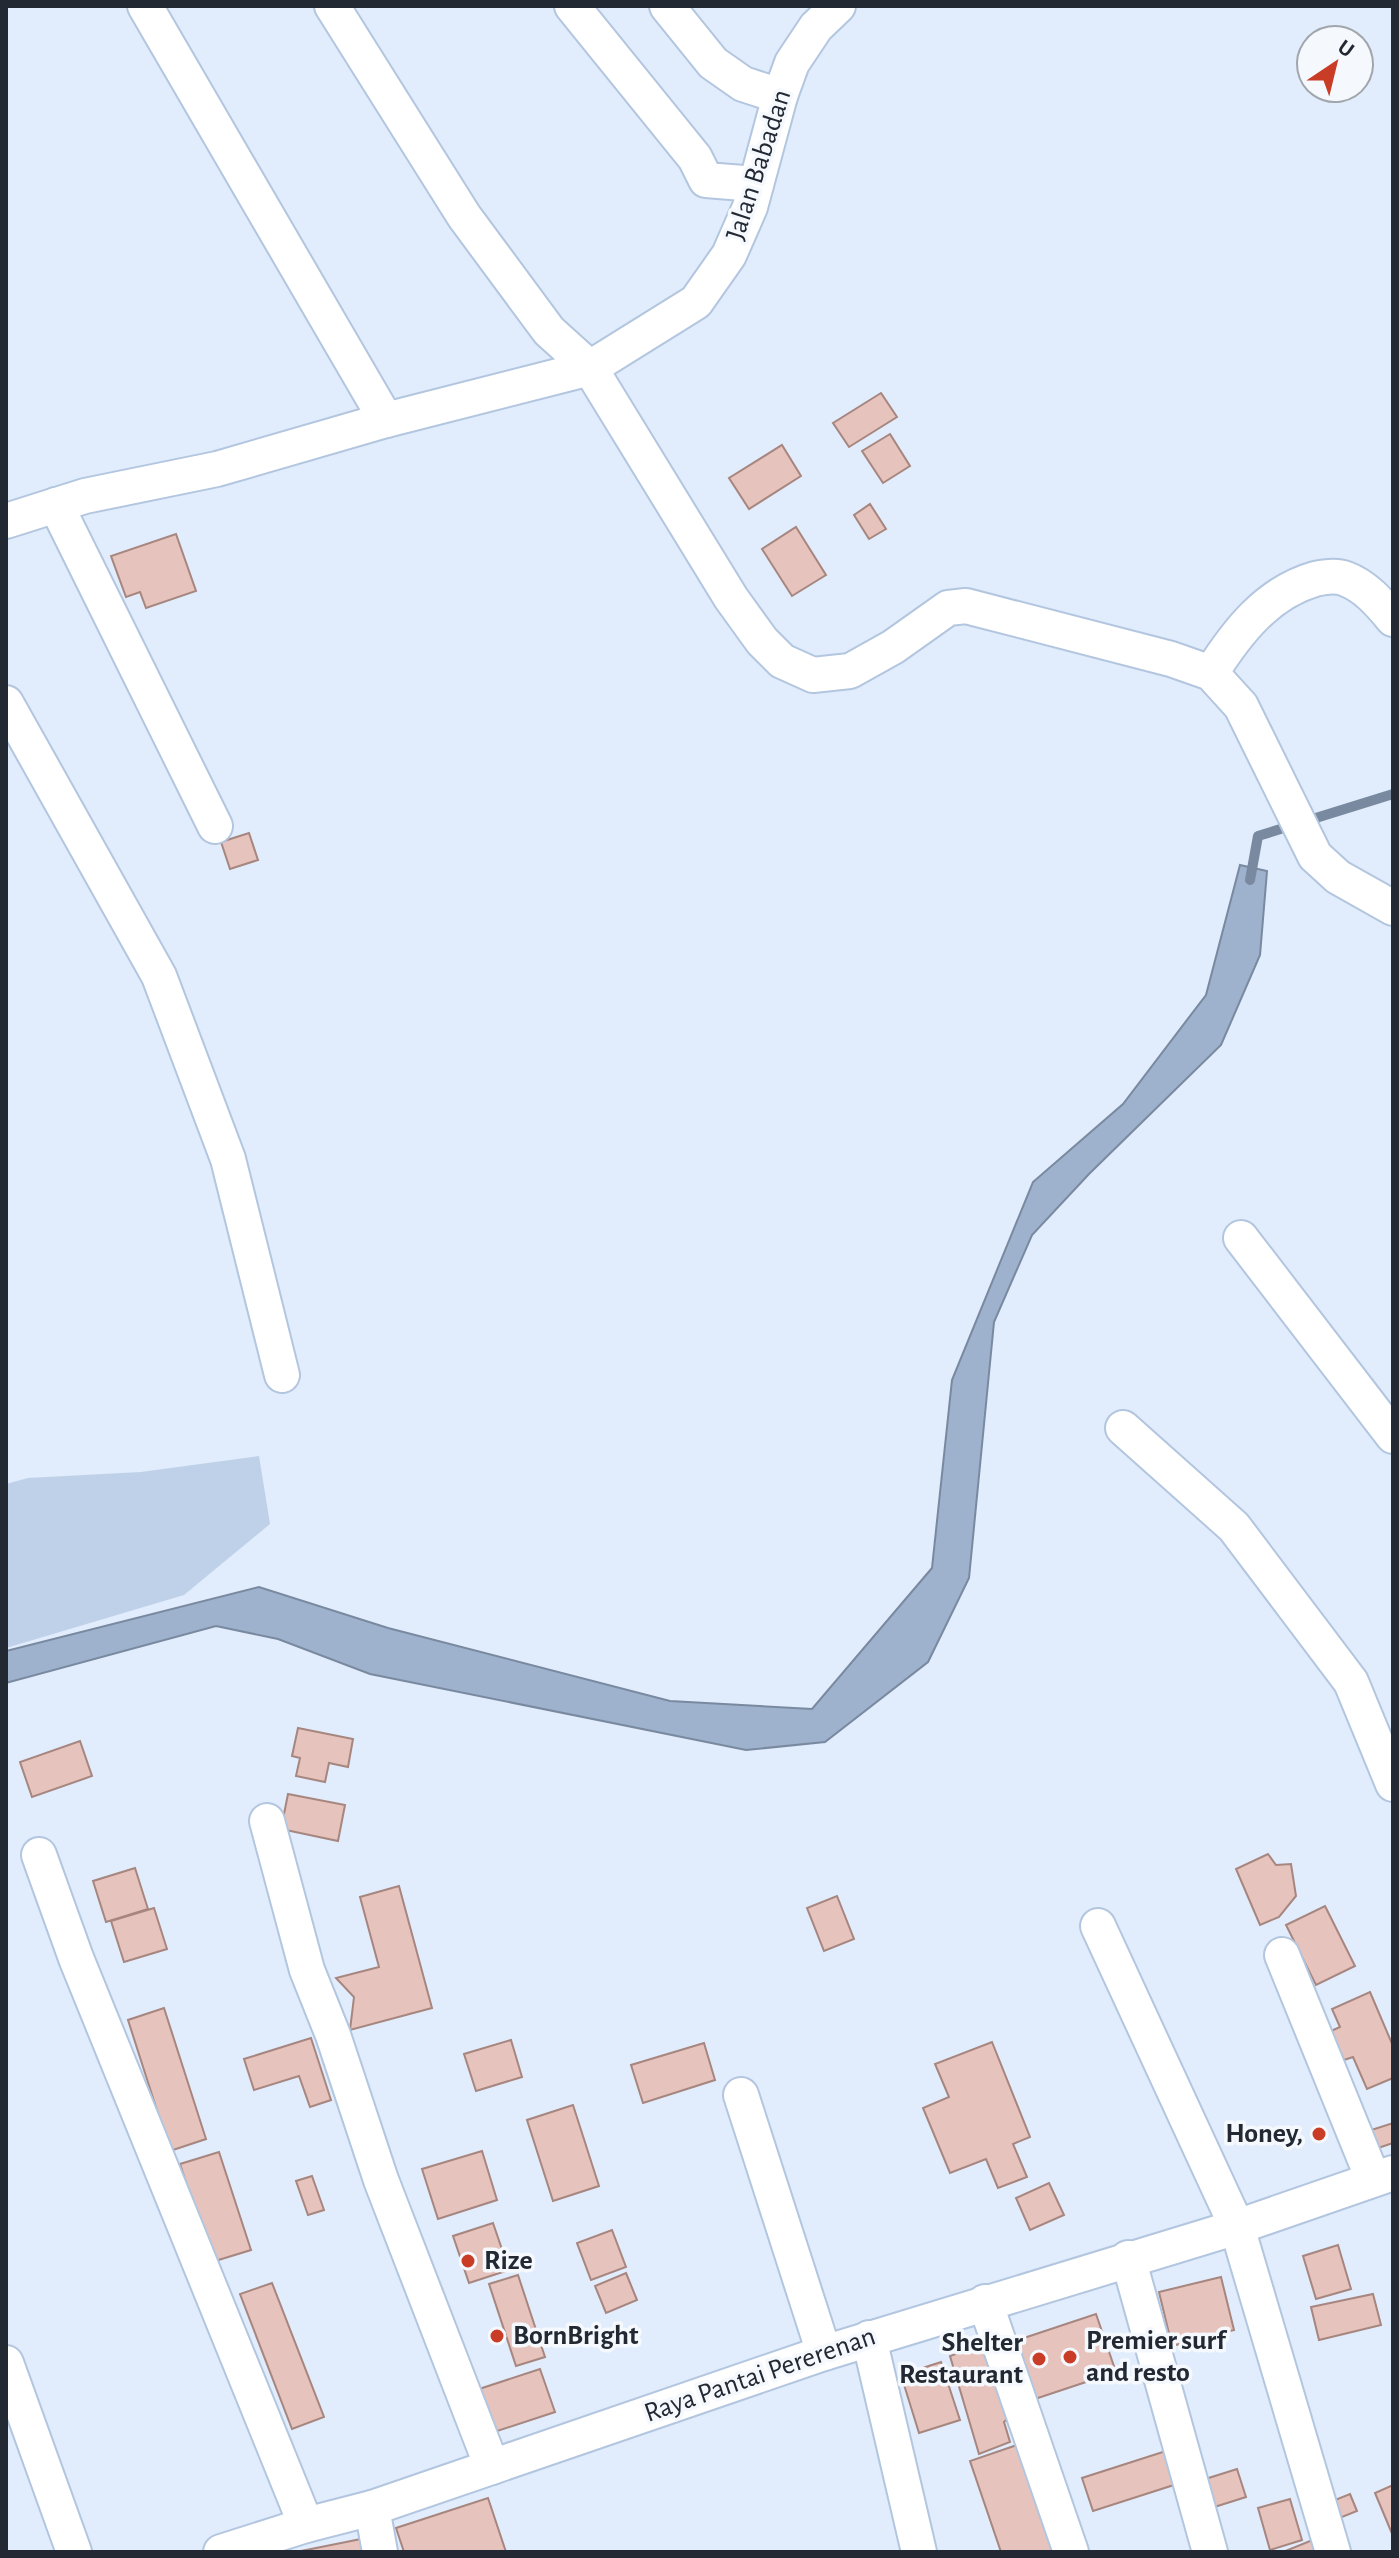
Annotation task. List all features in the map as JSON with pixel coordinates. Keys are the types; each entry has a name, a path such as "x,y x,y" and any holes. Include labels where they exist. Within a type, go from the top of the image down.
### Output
{"street":[{"path":"145,6 386,420"},
{"path":"332,6 464,216 549,331 590,368 731,598 762,641 782,661 813,675 850,671 893,647 948,608 966,606 1171,659 1211,673 1241,706 1315,856 1338,877 1393,908"},
{"path":"572,6 695,158 706,180 756,184"},
{"path":"667,6 713,63 743,84 780,96"},
{"name":"Jalan Babadan","path":"6,521 85,496 217,469 386,420 590,368 696,302 729,255 750,207 792,63 816,27 838,6"},
{"path":"56,505 215,826"},
{"path":"1211,673 1240,630 1269,602 1297,584 1322,577 1343,577 1362,587 1393,619"},
{"path":"6,703 159,976 228,1159 282,1375"},
{"path":"1241,1238 1393,1436"},
{"path":"1123,1428 1243,1538 1351,1682 1393,1784"},
{"path":"267,1821 307,1970 333,2035 381,2180 492,2467"},
{"path":"39,1855 76,1958 306,2525"},
{"path":"1098,1926 1237,2227 1333,2552"},
{"path":"1282,1955 1383,2176"},
{"path":"741,2095 824,2353"},
{"name":"Raya Pantai Pererenan","path":"221,2552 372,2508 869,2338 1237,2227 1383,2176"},
{"path":"1128,2258 1210,2552"},
{"path":"985,2302 1071,2552"},
{"path":"869,2338 919,2552"},
{"path":"6,2363 74,2552"},
{"path":"372,2508 380,2552"}],"shaded area":[{"path":"1240,865 1267,871 1260,955 1221,1045 1089,1174 1032,1235 994,1322 969,1578 928,1662 825,1742 746,1750 370,1674 278,1639 216,1626 6,1683 6,1651 259,1587 388,1628 670,1701 812,1709 932,1568 952,1380 1033,1182 1123,1104 1206,995"},
{"path":"259,1456 270,1524 184,1595 6,1648 6,1484 28,1478 141,1472"}],"building":[{"path":"881,393 897,417 849,447 833,423"},
{"path":"890,434 910,466 883,483 862,451"},
{"path":"782,445 801,476 749,509 729,478"},
{"path":"870,504 886,529 869,539 854,515"},
{"path":"796,527 826,575 792,596 762,549"},
{"path":"176,534 196,591 146,608 140,592 126,597 111,556"},
{"path":"249,833 258,860 230,869 221,842"},
{"path":"298,1728 353,1739 348,1767 329,1763 325,1782 296,1776 300,1758 292,1756"},
{"path":"80,1741 92,1776 32,1797 20,1762"},
{"path":"288,1794 345,1805 338,1841 281,1829"},
{"path":"1268,1854 1276,1865 1291,1864 1296,1896 1279,1917 1260,1925 1236,1869"},
{"path":"135,1868 148,1909 106,1922 93,1881"},
{"path":"399,1886 432,2008 350,2030 354,1997 336,1978 379,1967 360,1897"},
{"path":"837,1896 854,1939 824,1951 807,1908"},
{"path":"1325,1906 1355,1966 1316,1985 1286,1925"},
{"path":"154,1908 167,1949 124,1962 111,1921"},
{"path":"1370,1992 1393,2046 1393,2078 1367,2089 1353,2057 1344,2060 1331,2031 1340,2027 1332,2009"},
{"path":"164,2008 206,2139 170,2151 128,2020"},
{"path":"311,2038 331,2100 310,2107 299,2076 254,2090 244,2059"},
{"path":"511,2040 522,2077 476,2091 464,2054"},
{"path":"992,2042 1030,2137 1013,2144 1027,2177 998,2188 986,2159 950,2173 923,2108 949,2097 935,2064"},
{"path":"704,2043 715,2080 643,2103 631,2065"},
{"path":"573,2105 599,2186 553,2201 527,2120"},
{"path":"1393,2123 1393,2143 1366,2152 1359,2134"},
{"path":"482,2151 497,2200 438,2219 422,2169"},
{"path":"219,2152 251,2250 212,2262 180,2164"},
{"path":"312,2176 324,2210 308,2215 296,2181"},
{"path":"1049,2183 1064,2215 1030,2230 1016,2198"},
{"path":"493,2223 509,2270 469,2283 453,2236"},
{"path":"612,2230 626,2267 591,2280 577,2243"},
{"path":"1338,2245 1351,2289 1316,2299 1303,2256"},
{"path":"626,2273 637,2300 606,2313 595,2286"},
{"path":"518,2275 545,2357 516,2366 489,2284"},
{"path":"1221,2277 1234,2330 1172,2346 1159,2292"},
{"path":"272,2283 324,2417 292,2429 240,2294"},
{"path":"1373,2294 1381,2325 1319,2340 1311,2307"},
{"path":"1096,2314 1116,2372 1026,2402 1006,2344"},
{"path":"993,2340 1009,2417 1004,2422 1010,2442 979,2454 950,2356"},
{"path":"941,2362 960,2420 919,2433 901,2375"},
{"path":"540,2369 555,2412 482,2436 467,2393"},
{"path":"1020,2444 1058,2552 1001,2552 970,2461"},
{"path":"1169,2450 1180,2483 1093,2511 1082,2478"},
{"path":"1237,2469 1246,2497 1205,2510 1196,2482"},
{"path":"1393,2485 1393,2536 1375,2493"},
{"path":"1350,2494 1357,2511 1332,2521 1325,2504"},
{"path":"488,2498 506,2552 404,2552 396,2528"},
{"path":"1290,2499 1302,2540 1270,2550 1258,2508"},
{"path":"1320,2537 1326,2552 1283,2552"},
{"path":"361,2539 364,2552 296,2552"}],"waterway":[{"path":"1250,880 1258,836 1393,794"}],"place":[{"name":"Honey,","path":"1319,2134"},
{"name":"Rize","path":"468,2261"},
{"name":"BornBright","path":"497,2336"},
{"name":"Premier surf and resto","path":"1070,2357"},
{"name":"Shelter Restaurant","path":"1039,2359"}]}
